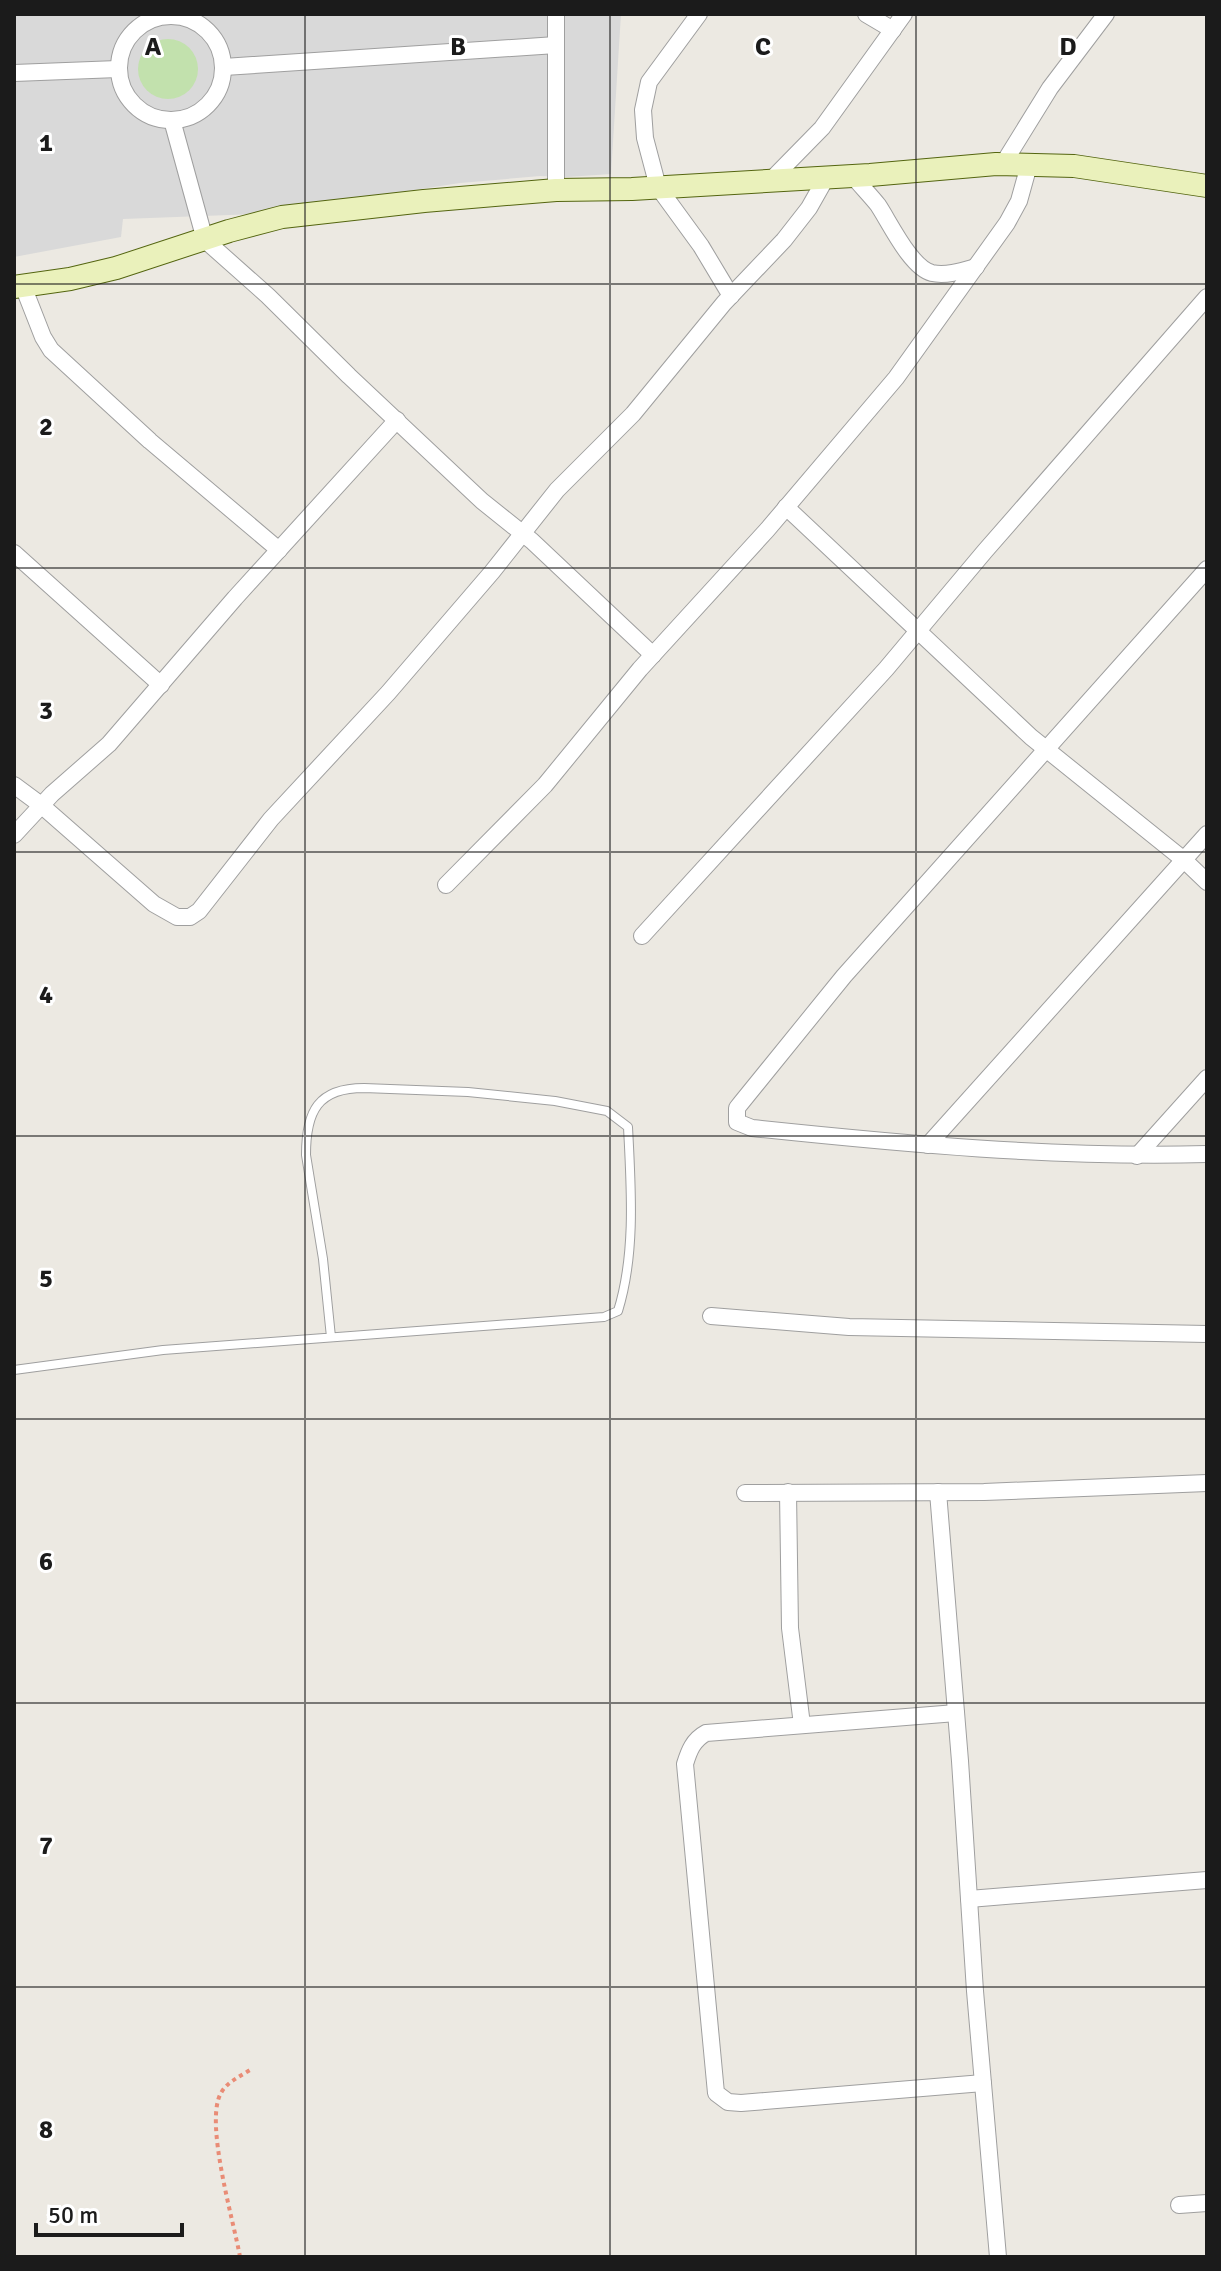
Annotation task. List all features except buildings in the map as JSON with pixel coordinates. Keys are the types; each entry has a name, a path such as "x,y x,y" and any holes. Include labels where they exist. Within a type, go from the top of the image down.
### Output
{"street":[{"path":"556,14 556,190"},
{"path":"699,14 649,82 643,110 645,138 658,187 701,246 731,296"},
{"path":"866,14 893,30"},
{"path":"770,181 822,128 904,14"},
{"path":"1003,164 1050,88 1106,14"},
{"path":"161,16 197,18 220,49 224,67 221,83 208,103 188,117 172,120 156,118 135,105 121,84 118,69 121,51 130,35 144,23 161,16"},
{"path":"224,67 556,45"},
{"path":"14,73 118,69"},
{"path":"172,120 205,240 268,296 482,501 587,591 653,655"},
{"path":"279,550 150,441 51,350 18,287 116,268 282,217 424,201 556,190 826,178 1003,164 1074,166 1207,186"},
{"path":"446,885 545,785 653,655 896,378 1019,201 1029,165"},
{"path":"853,176 875,201 906,250 930,273 976,267"},
{"path":"14,785 154,904 177,917 190,917 199,911 271,819 388,693 492,572 557,490 633,414 731,296 784,240 809,208 826,178"},
{"path":"642,936 809,756 1207,297"},
{"path":"14,835 41,805 109,744 397,420"},
{"path":"786,507 1031,737 1207,882"},
{"path":"14,553 161,685"},
{"path":"1207,569 844,976 737,1108 737,1122 752,1128 1043,1154 1207,1154"},
{"path":"928,1145 1207,834"},
{"path":"1137,1156 1207,1078"},
{"path":"711,1316 849,1327 1207,1334"},
{"path":"745,1493 1084,1490 1207,1483"},
{"path":"788,1492 790,1628 802,1725"},
{"path":"938,1492 998,2257"},
{"path":"956,1713 706,1733 698,1737 689,1749 685,1764 716,2093 728,2102 741,2103 983,2083"},
{"path":"969,1899 1207,1880"},
{"path":"1179,2205 1207,2203"}],"lane":[{"path":"14,1370 163,1350 604,1317 618,1311 624,1292 631,1188 628,1127 607,1111 515,1096 364,1088 343,1088 329,1093 311,1118 306,1155 323,1259 331,1337"}],"path":[{"path":"240,2257 220,2160 216,2106 229,2082 250,2070"}],"shaded area":[{"path":"14,14 621,14 611,174 460,183 258,214 123,219 121,237 14,257"}],"green space":[{"path":"168,39 189,48 198,69 189,90 168,99 147,90 138,69 147,48"}]}
